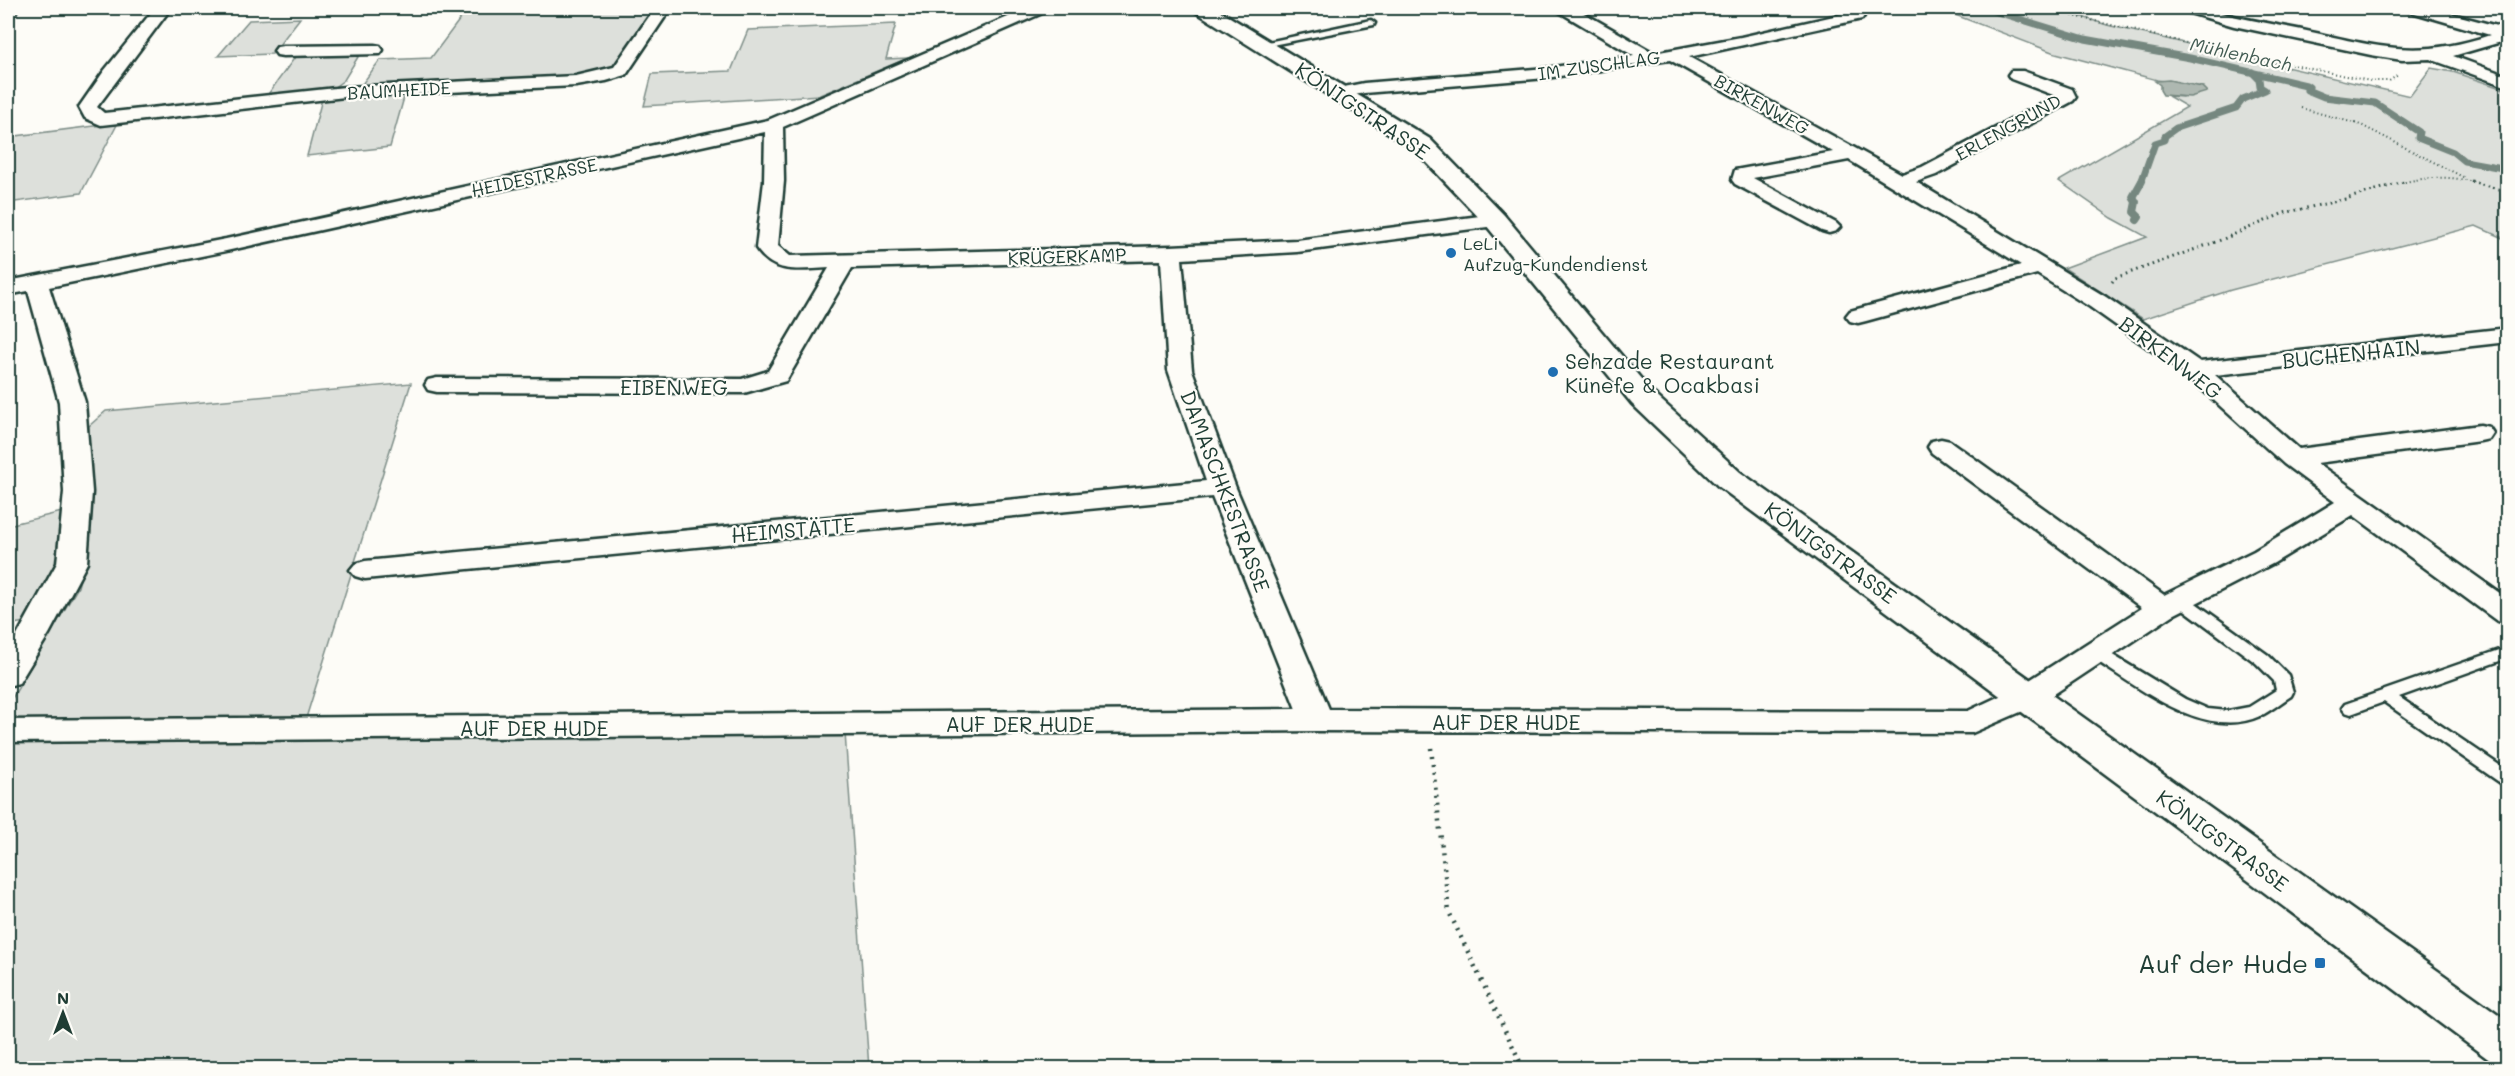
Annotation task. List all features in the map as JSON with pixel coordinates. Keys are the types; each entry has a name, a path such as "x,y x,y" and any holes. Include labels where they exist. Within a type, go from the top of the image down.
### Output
{"main road":[{"name":"KÖNIGSTRASSE","path":"1203,8 1422,144 1495,220 1642,398 1729,478 2508,1047"}],"street":[{"name":"BAUMHEIDE","path":"163,8 88,107 92,114 101,119 345,93 576,81 606,76 620,71 663,8"},
{"name":"HEIDESTRASSE","path":"8,288 226,245 774,124 1041,8"},
{"name":"BIRKENWEG","path":"1564,8 1852,154 2098,302 2195,370 2294,458 2508,614"},
{"path":"2189,8 2214,16 2353,46 2423,54 2508,82"},
{"path":"2414,8 2507,34"},
{"name":"IM ZUSCHLAG","path":"1340,93 1364,88 1546,73 1661,57 1776,36 1856,16"},
{"path":"2423,54 2484,43 2507,34"},
{"path":"283,51 377,47 345,93"},
{"name":"ERLENGRUND","path":"1899,181 1929,171 2067,97 2066,93 2059,89 2017,75"},
{"name":"KRÜGERKAMP","path":"774,124 774,181 767,248 785,263 1171,253 1297,246 1495,220"},
{"name":"BIRKENWEG","path":"1829,227 1742,180 1742,174 1852,154"},
{"name":"DAMASCHKESTRASSE","path":"1171,253 1180,370 1222,488 1317,720"},
{"name":"EIBENWEG","path":"437,385 744,386 777,376 844,262"},
{"path":"1858,316 2041,266"},
{"path":"8,676 72,564 78,492 72,402 37,283"},
{"name":"BUCHENHAIN","path":"2195,370 2508,335"},
{"path":"2294,458 2480,433"},
{"path":"1941,447 2171,604"},
{"name":"HEIMSTÄTTE","path":"365,570 1222,488"},
{"path":"2028,696 2171,604 2264,557 2354,503"},
{"name":"AUF DER HUDE","path":"8,732 1317,720 1972,722 2028,696"}],"lane":[{"path":"1262,44 1371,23"},
{"path":"2095,652 2179,703 2205,715 2228,717 2254,712 2286,692 2282,679 2262,659 2171,604"},
{"path":"2351,708 2508,652"},
{"path":"2386,696 2508,780"}],"path":[{"path":"2009,8 2061,13 2191,44 2370,81 2393,80 2423,54"},
{"path":"2301,108 2346,120 2368,129 2442,169 2508,192"},
{"path":"2098,302 2115,278 2221,240 2284,213 2421,178 2472,181"},
{"path":"1428,720 1449,912 1523,1068"}],"shaded area":[{"path":"653,8 612,71 570,78 374,88 362,84 380,60 431,58 466,11"},
{"path":"1937,8 2055,8 2107,25 2410,96 2431,68 2453,72 2507,90 2507,240 2476,226 2231,290 2143,319 2064,268 2147,237 2112,218 2059,181 2187,107 2168,96 2182,97 2202,87 2157,80 2052,52"},
{"path":"300,18 272,54 218,56 249,20"},
{"path":"896,24 886,59 908,58 820,95 644,106 652,74 731,71 748,30"},
{"path":"298,53 352,54 358,57 344,80 333,88 266,97"},
{"path":"2169,80 2202,87 2207,92 2190,97 2163,95 2160,85 2155,81"},
{"path":"405,94 390,147 307,156 322,99"},
{"path":"118,123 81,193 8,203 8,137"},
{"path":"411,383 306,718 21,723 8,710 8,705 78,587 88,547 89,426 106,411"},
{"path":"66,511 57,566 30,621 8,625 8,525"},
{"path":"845,733 869,1068 8,1068 8,745 16,741"}],"waterway":[{"name":"Mühlenbach","path":"1984,8 2085,39 2190,58 2253,73"},
{"path":"2141,182 2155,143 2164,140 2165,136 2176,128 2236,108 2243,99 2265,90 2260,87 2259,79 2253,73"},
{"name":"Mühlenbach","path":"2253,73 2306,85 2309,87 2307,90 2324,97 2375,103 2419,132 2418,138 2453,152 2464,161 2508,169"},
{"path":"2137,220 2139,217 2134,212 2136,202 2133,197 2141,182"}],"place":[{"name":"LeLi Aufzug-Kundendienst","path":"1451,253"},
{"name":"Sehzade Restaurant Künefe & Ocakbasi","path":"1553,372"},
{"name":"Auf der Hude","path":"2320,963"}]}
